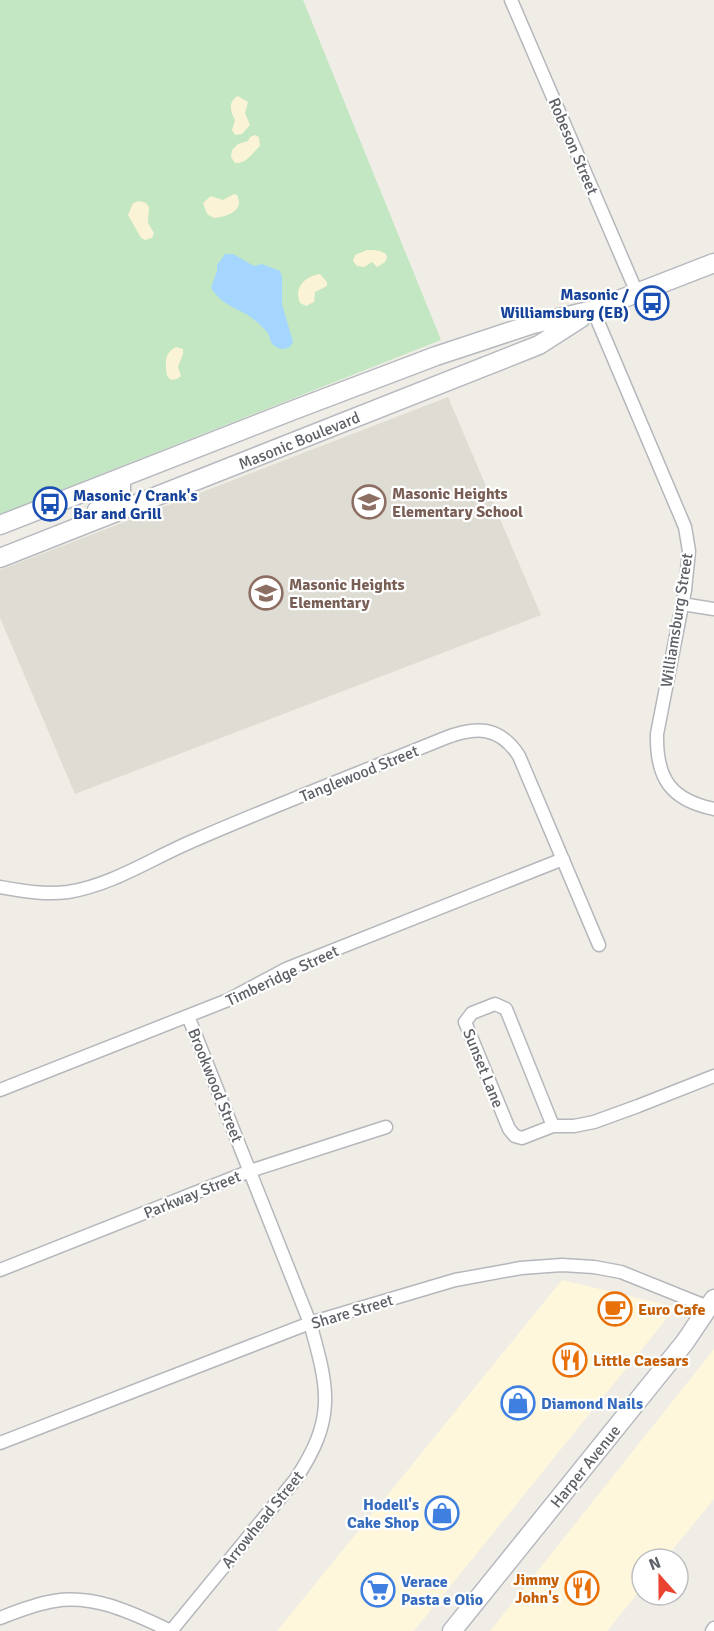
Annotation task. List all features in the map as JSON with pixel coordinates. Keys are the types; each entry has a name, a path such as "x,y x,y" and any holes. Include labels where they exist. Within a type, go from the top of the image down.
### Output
{"main road":[{"name":"Masonic Boulevard","path":"0,525 436,356 533,324 593,310 714,263"},
{"name":"Masonic Boulevard","path":"0,558 539,345 593,310"},
{"path":"436,356 447,364 452,380"},
{"path":"353,387 376,394 387,405"},
{"path":"301,439 299,427 303,415 318,401"},
{"path":"19,551 60,525 114,503 121,495 121,478"},
{"name":"Harper Avenue","path":"452,1631 712,1305"}],"street":[{"name":"Robeson Street","path":"511,0 637,293"},
{"name":"Williamsburg Street","path":"593,310 685,527 689,551 682,604 657,734 658,757 674,792 689,803 714,809"},
{"path":"682,604 714,609"},
{"name":"Tanglewood Street","path":"0,887 48,893 88,887 124,874 194,840 445,738 481,729 506,740 519,756 599,945"},
{"name":"Timberidge Street","path":"0,1090 188,1016 228,999 286,969 563,859"},
{"name":"Sunset Lane","path":"553,1126 506,1010 495,1004 472,1013 465,1022 509,1129 515,1136 522,1138 553,1126 574,1126 594,1122 714,1076"},
{"name":"Brookwood Street","path":"188,1016 310,1323"},
{"name":"Parkway Street","path":"0,1269 250,1171 386,1127"},
{"name":"Share Street","path":"0,1443 310,1323 455,1280 521,1268 562,1265 594,1267 621,1272 712,1305"},
{"name":"Arrowhead Street","path":"171,1631 295,1480 317,1443 325,1410 326,1393 324,1372 310,1323"},
{"path":"0,1618 56,1601 76,1600 120,1608 171,1631"}],"shaded area":[{"name":"Masonic Heights Elementary","path":"448,397 541,615 75,794 0,618 0,570"},
{"path":"562,1280 676,1307 414,1631 277,1631"},
{"path":"714,1349 714,1499 675,1547 630,1547 630,1603 607,1631 490,1631"}],"green space":[{"path":"0,0 303,0 441,340 0,514"}],"sand":[{"path":"238,96 248,102 245,113 250,125 242,134 235,135 232,130 235,120 231,106"},
{"path":"255,135 259,137 260,146 246,160 235,163 231,157 232,150"},
{"path":"234,194 237,195 239,205 233,212 214,218 207,214 203,203 211,196 223,200"},
{"path":"139,201 146,203 149,207 148,223 154,233 152,238 145,240 141,238 128,215 133,203"},
{"path":"367,250 377,250 386,254 385,262 377,267 372,262 364,267 357,266 353,261 355,255"},
{"path":"320,274 327,282 327,286 315,292 314,302 306,306 300,303 298,292 302,283"},
{"path":"176,347 183,349 178,367 181,376 171,380 167,376 166,359 169,352"}],"water":[{"path":"225,254 233,254 254,266 262,264 280,271 282,304 293,342 290,347 278,348 257,322 227,304 211,288 217,265"}],"place":[{"name":"Masonic / Williamsburg (EB)","path":"652,303"},
{"name":"Masonic Heights Elementary School","path":"369,502"},
{"name":"Masonic / Crank's Bar and Grill","path":"50,504"},
{"name":"Masonic Heights Elementary","path":"266,593"},
{"name":"Euro Cafe","path":"615,1309"},
{"name":"Little Caesars","path":"570,1360"},
{"name":"Diamond Nails","path":"518,1403"},
{"name":"Hodell's Cake Shop","path":"442,1513"},
{"name":"Jimmy John's","path":"582,1588"},
{"name":"Verace Pasta e Olio","path":"378,1590"}]}
